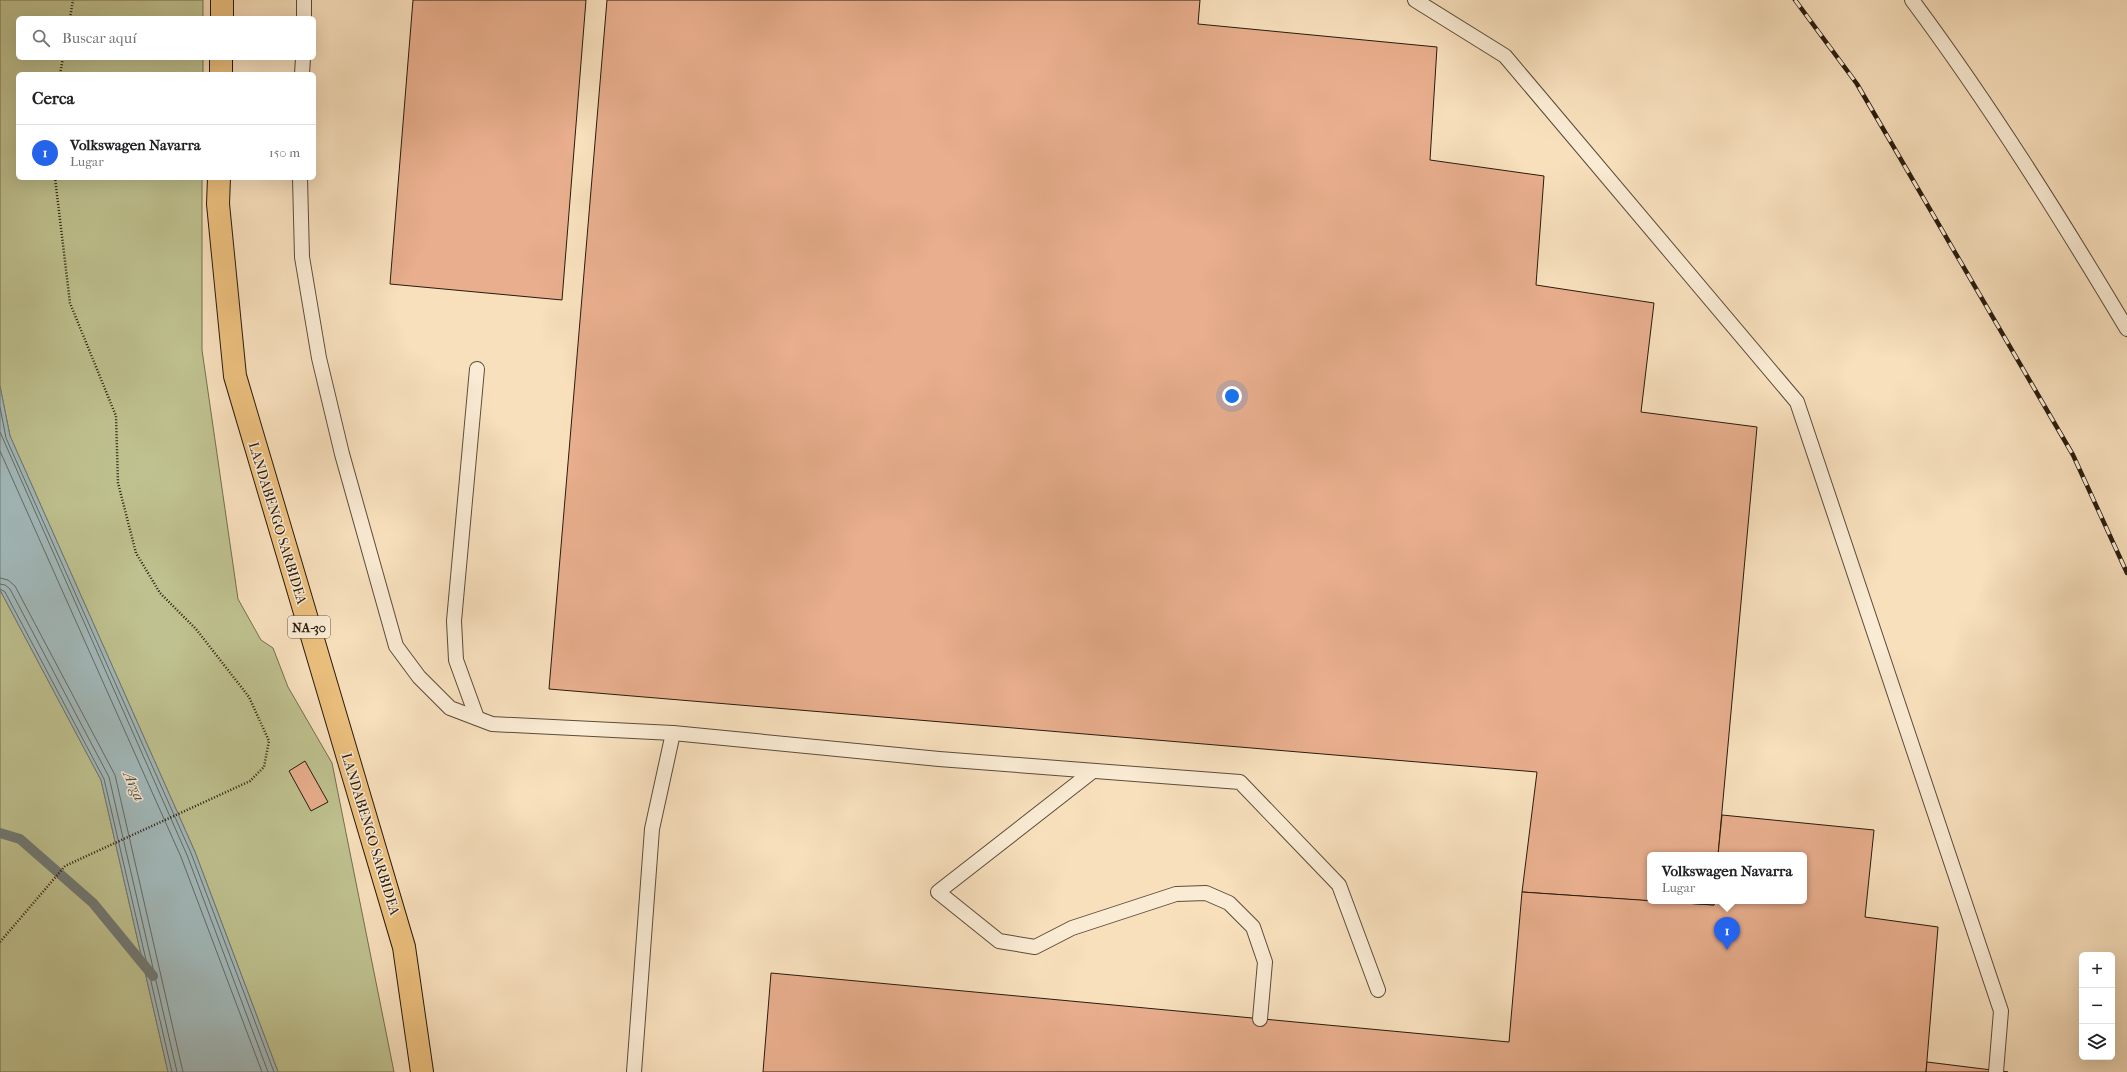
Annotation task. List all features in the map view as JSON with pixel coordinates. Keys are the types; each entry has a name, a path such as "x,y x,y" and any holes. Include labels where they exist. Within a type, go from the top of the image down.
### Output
{"highway":[{"path":"222,0 222,16"},
{"path":"221,60 221,72"},
{"name":"LANDABENGO SARBIDEA","path":"219,180 218,204 235,376 404,947 422,1072"}],"lane":[{"path":"304,0 304,16"},
{"path":"1415,0 1505,56 1797,402 2001,1011 1996,1072"},
{"path":"1912,0 1936,32 2067,229 2127,329"},
{"path":"302,72 303,60"},
{"path":"300,180 302,257 319,358 342,454 396,646 419,677 450,708 492,724 673,733 939,759 1240,782 1339,885 1378,990"},
{"path":"477,369 454,621 456,660 477,718"},
{"path":"634,1072 652,829 673,733"},
{"path":"1093,771 938,892 999,942 1035,947 1072,928 1176,894 1206,893 1229,903 1253,927 1265,962 1260,1019"}],"path":[{"path":"70,16 73,0"},
{"path":"60,72 63,60"},
{"path":"0,942 65,866 250,780 264,767 269,741 249,697 196,629 160,592 136,553 118,482 116,416 70,303 55,180"}],"green space":[{"path":"0,0 203,0 203,16 16,16 16,60 203,60 203,72 16,72 16,180 202,180 202,350 238,599 261,640 273,648 288,687 332,763 394,1072 278,1072 195,852 10,436 0,386"},
{"path":"0,590 101,780 168,1072 0,1072"}],"water":[{"name":"Arga","path":"0,386 10,436 195,852 278,1072 168,1072 101,780 0,590"}],"building":[{"path":"413,0 586,0 562,300 390,284"},
{"path":"607,0 1200,0 1198,24 1437,47 1430,160 1544,176 1536,285 1654,303 1641,412 1757,427 1718,852 1647,852 1647,901 1522,892 1537,772 549,689"},
{"path":"305,761 328,802 311,811 289,771"},
{"path":"1722,815 1874,830 1865,917 1938,927 1926,1072 763,1072 771,973 1509,1042 1522,892 1647,900 1647,904 1807,904 1807,852 1718,852"},
{"path":"1927,1062 2008,1072 1926,1072"}],"waterway":[{"path":"0,833 20,839 93,903 153,976"}],"railway":[{"path":"1795,0 1857,84 2073,455 2127,573"}],"place":[{"name":"Volkswagen Navarra","path":"1727,950"}]}
